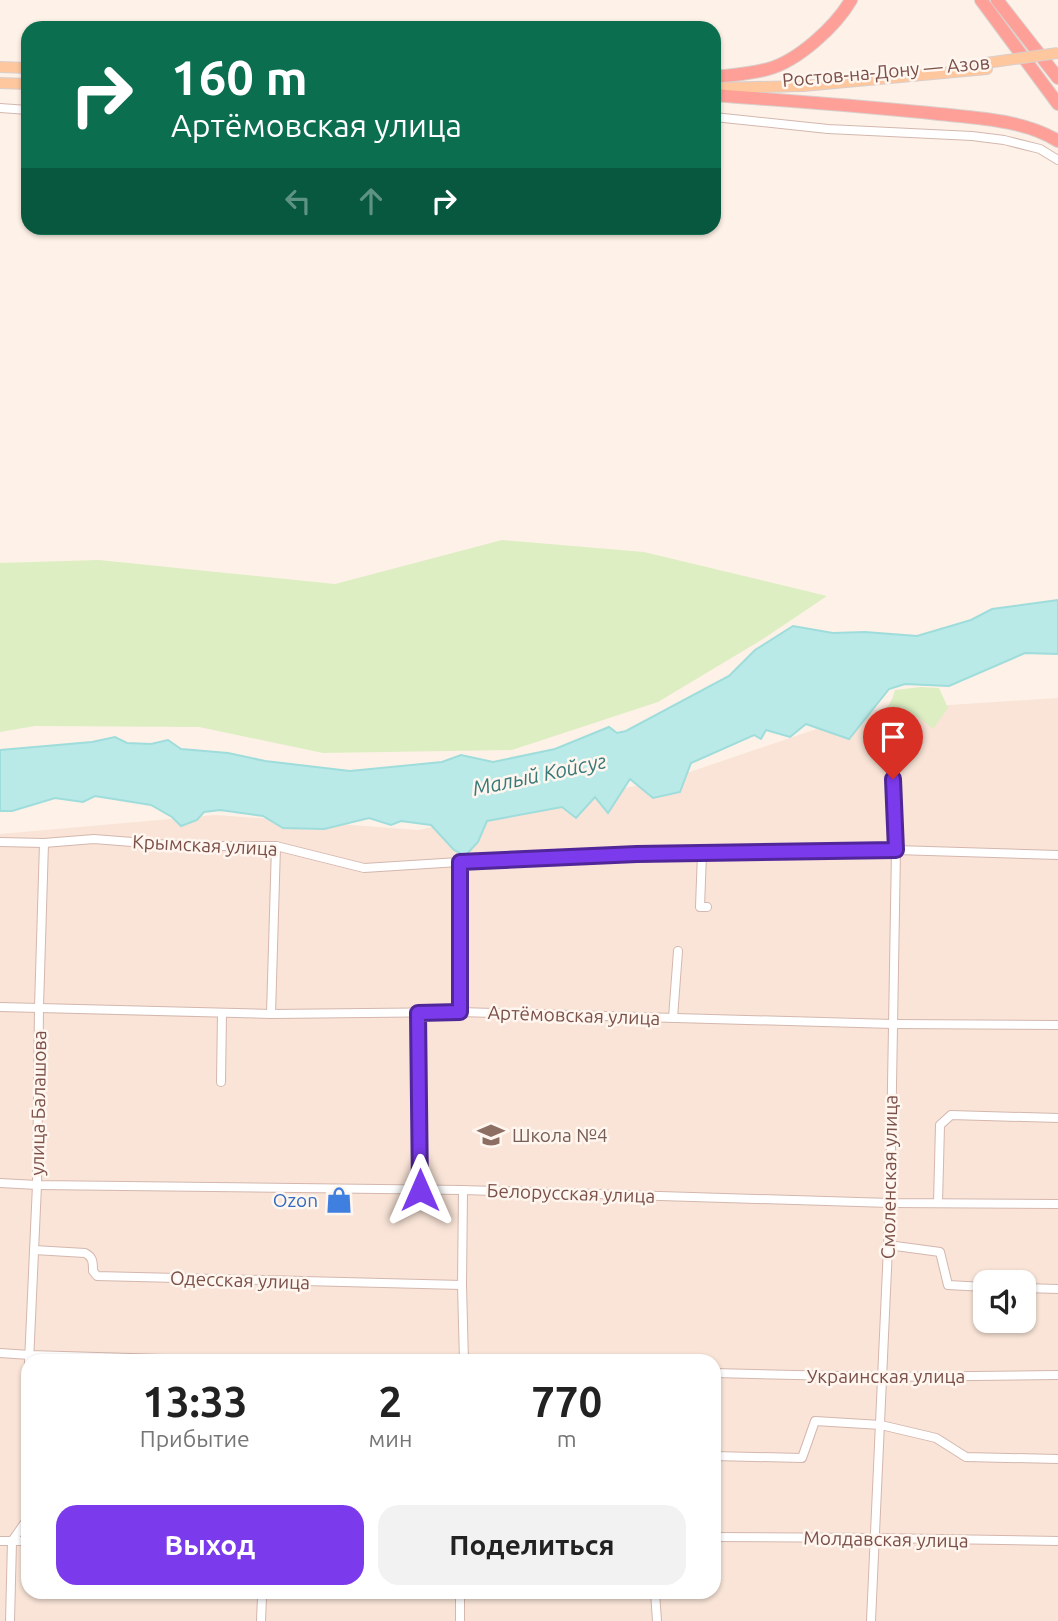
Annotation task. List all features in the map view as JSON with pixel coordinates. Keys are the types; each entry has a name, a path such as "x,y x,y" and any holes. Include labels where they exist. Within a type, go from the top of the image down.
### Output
{"highway":[{"path":"721,78 771,68 788,60 829,27 851,0"},
{"path":"981,0 1058,104"},
{"path":"997,0 1058,78"},
{"path":"721,96 867,106 1003,121 1058,141"}],"main road":[{"name":"Ростов-на-Дону — Азов","path":"721,88 803,86 987,66 1058,53"},
{"name":"Ростов-на-Дону — Азов","path":"721,79 803,80 1058,60"},
{"path":"0,67 21,68"},
{"path":"0,83 21,84"}],"street":[{"path":"0,108 21,110"},
{"path":"721,118 828,129 972,136 1040,149 1058,160"},
{"name":"Смоленская улица","path":"871,1621 890,1203 896,850 891,732"},
{"name":"Крымская улица","path":"0,842 44,844 94,839 183,846 276,846 364,868 562,856 702,853 896,850 1058,855"},
{"name":"улица Балашова","path":"29,1354 37,1185 44,844"},
{"path":"271,1014 276,846"},
{"path":"702,853 699,907 707,908"},
{"path":"460,862 460,1012"},
{"name":"Артёмовская улица","path":"673,1018 678,951"},
{"name":"Артёмовская улица","path":"0,1007 271,1014 460,1012 893,1024 1058,1025"},
{"path":"221,1082 222,1013"},
{"path":"418,1013 420,1190"},
{"path":"938,1203 940,1125 951,1115 1058,1118"},
{"name":"Белорусская улица","path":"0,1183 463,1190 890,1203 1058,1204"},
{"path":"463,1190 461,1286 464,1354"},
{"path":"888,1245 940,1252 948,1285 973,1286"},
{"name":"Одесская улица","path":"34,1250 90,1255 93,1271 97,1276 461,1286"},
{"path":"1036,1288 1058,1289"},
{"path":"0,1353 21,1357"},
{"name":"Украинская улица","path":"721,1373 883,1377 1058,1376"},
{"path":"721,1457 803,1458 816,1421 881,1425 936,1438 966,1457 1058,1459"},
{"path":"10,1621 12,1541 21,1528"},
{"name":"Молдавская улица","path":"721,1537 1058,1541"},
{"path":"0,1541 21,1541"},
{"path":"261,1621 262,1599"},
{"path":"460,1599 460,1621"},
{"path":"655,1599 657,1621"}],"shaded area":[{"path":"1058,698 1058,1621 0,1621 0,834 216,815 418,830 669,779 873,710"}],"green space":[{"path":"502,540 644,552 827,596 763,639 658,702 512,750 323,753 199,727 35,726 0,732 0,563 99,560 335,584"},
{"path":"939,688 948,708 933,729 916,717 891,717 884,714 895,690"}],"water":[{"name":"Малый Койсуг","path":"1058,600 1058,654 1025,653 949,686 905,684 889,689 849,739 806,724 790,737 766,730 761,739 754,735 691,763 680,792 653,798 630,779 608,813 595,797 576,818 562,807 487,821 478,842 465,856 454,850 431,825 401,821 391,825 369,818 324,829 283,828 263,816 220,810 204,812 197,820 181,826 172,817 151,805 95,796 83,802 55,798 12,811 0,811 0,750 92,742 115,737 127,743 151,744 168,740 181,749 228,753 265,761 350,771 442,762 461,755 493,762 555,749 609,727 617,733 626,731 729,676 755,650 793,626 833,633 865,632 917,636 971,620 992,609"}],"place":[{"name":"Школа №4","path":"491,1135"},
{"name":"Ozon","path":"339,1200"}],"route":[{"path":"420,1190 418,1013 460,1012 460,862 637,854 896,850 893,779"}]}
